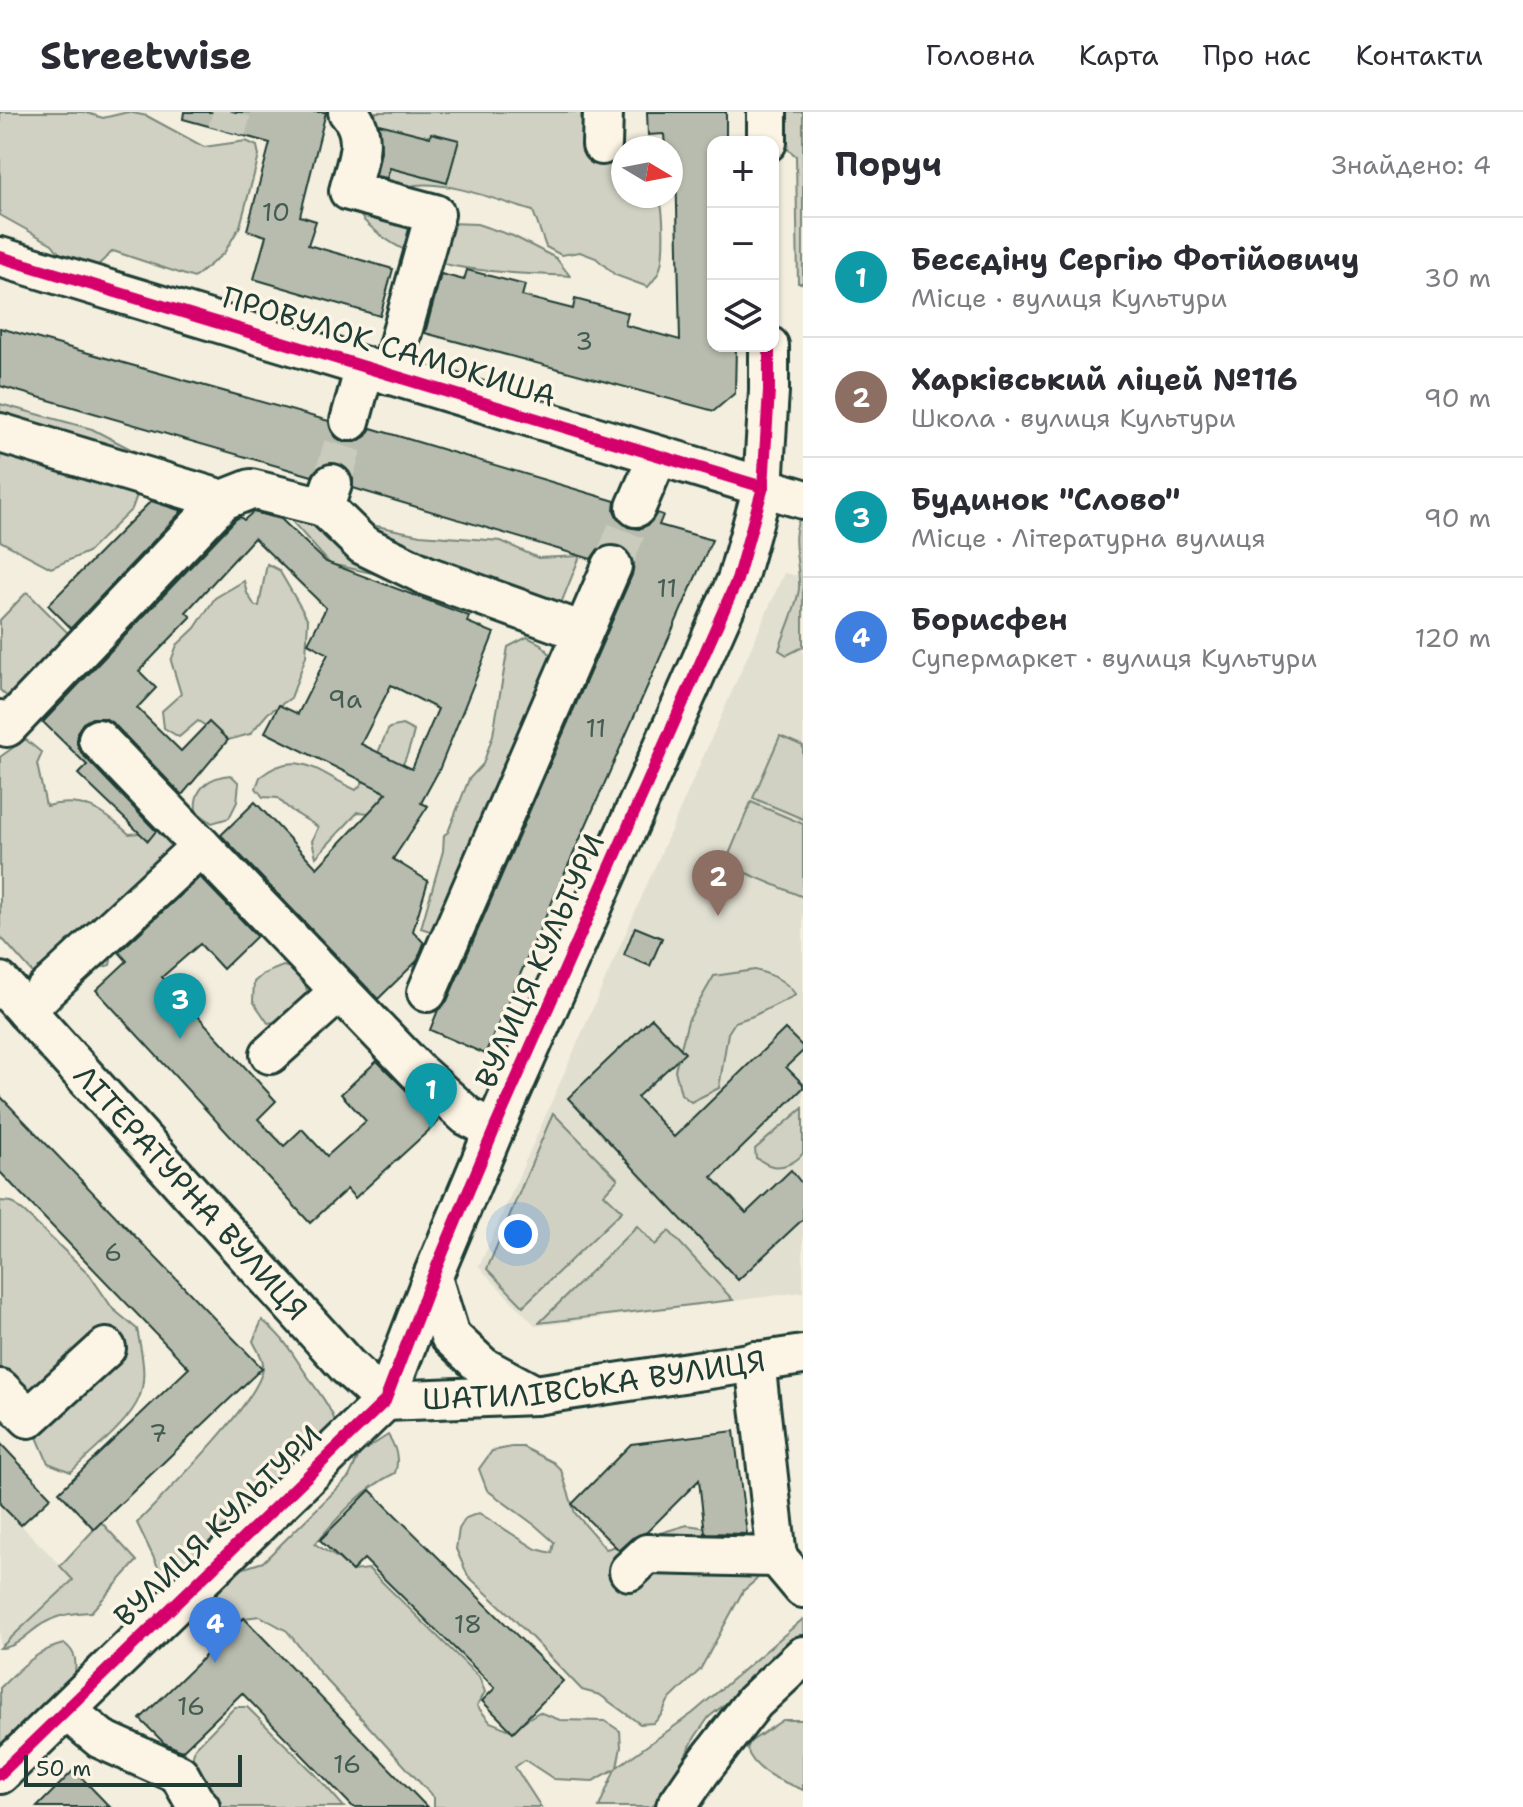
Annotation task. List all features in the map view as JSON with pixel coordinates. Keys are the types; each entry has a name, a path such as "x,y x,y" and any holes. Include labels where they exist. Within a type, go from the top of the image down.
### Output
{"street":[{"path":"348,112 355,119 362,137 349,191 435,214 378,371 350,421"},
{"path":"767,112 767,136"},
{"name":"ПРОВУЛОК САМОКИША","path":"0,257 803,499"},
{"name":"ВУЛИЦЯ КУЛЬТУРИ","path":"0,1774 385,1401 494,1130 737,580 763,487 769,352"},
{"path":"0,433 223,500"},
{"path":"636,507 658,456"},
{"path":"0,720 7,727 223,500 251,489 328,494 363,545 414,570 583,632"},
{"path":"427,992 612,566"},
{"path":"98,739 425,1079 467,1116 494,1130"},
{"path":"26,1011 201,846"},
{"name":"ЛІТЕРАТУРНА ВУЛИЦЯ","path":"0,982 348,1367 385,1401"},
{"path":"270,1054 340,991"},
{"path":"432,1278 450,1336 483,1367 535,1395"},
{"path":"0,1389 29,1418 106,1348"},
{"name":"ШАТИЛІВСЬКА ВУЛИЦЯ","path":"385,1401 535,1395 803,1355"},
{"path":"755,1361 777,1557 803,1588"},
{"path":"629,1571 647,1554 777,1557"},
{"path":"676,1807 754,1702 803,1656"},
{"path":"67,1711 101,1739 179,1774 193,1805"}],"shaded area":[{"path":"0,112 84,112 103,118 128,112 147,116 204,147 246,141 257,146 259,156 240,226 224,253 194,278 113,251 95,268 67,263 52,244 0,215"},
{"path":"376,112 581,112 583,135 611,147 611,208 661,208 661,265 648,287 615,275 596,258 580,252 561,255 546,247 533,211 444,186 412,186 393,198 359,186"},
{"path":"782,112 803,112 803,283 798,283 796,156 783,145"},
{"path":"356,204 449,223 477,224 513,236 556,258 570,276 469,269 421,257 398,247 378,233 364,220"},
{"path":"0,404 92,429 150,459 132,509 88,552 51,568 0,541"},
{"path":"803,513 803,647 787,655 779,650 799,589 795,540 798,521"},
{"path":"289,518 362,523 420,535 501,541 538,558 580,556 558,611 441,596 372,573 330,564"},
{"path":"267,564 279,570 308,620 306,656 291,698 268,713 250,734 228,740 198,721 179,737 164,728 162,711 181,694 171,661 177,645 195,628 215,598 244,581 247,593 255,606 259,606"},
{"path":"784,573 803,577 803,1292 536,1326 479,1267"},
{"path":"27,592 77,642 15,704 0,690 0,620"},
{"path":"527,637 541,644 550,654 549,681 433,932 421,928 443,851 444,835 448,832 469,779 483,764 493,735 508,647"},
{"path":"402,725 414,731 403,765 392,784 370,813 358,812 316,857 312,841 318,827 278,798 263,797 256,788 260,777 273,768 297,763 356,790 371,769 389,728"},
{"path":"780,736 803,746 803,819 753,798"},
{"path":"25,739 42,753 37,764 46,806 71,803 91,808 110,818 129,834 171,830 177,850 114,945 110,965 75,975 39,980 0,936 0,757"},
{"path":"231,775 239,783 237,802 229,818 212,823 196,811 197,796 210,781"},
{"path":"751,802 803,824 803,897 725,864"},
{"path":"283,966 297,971 304,980 306,1006 288,1020 268,1023 253,1001 254,982 263,974"},
{"path":"755,970 778,979 796,995 735,1022 728,1033 719,1088 691,1102 681,1094 675,1070 688,1021 714,976"},
{"path":"803,1108 803,1153 793,1162 779,1166 756,1158 755,1149"},
{"path":"553,1113 618,1179 604,1194 622,1211 523,1306 487,1269"},
{"path":"0,1201 12,1202 26,1214 89,1274 113,1309 137,1329 143,1372 139,1398 118,1427 71,1472 48,1463 32,1425 0,1372"},
{"path":"637,1226 655,1245 669,1231 733,1300 539,1323"},
{"path":"262,1320 288,1347 335,1421 207,1557 179,1580 161,1573 137,1523 210,1446 260,1379 263,1364 253,1341"},
{"path":"388,1435 396,1453 395,1473 362,1495 315,1544 352,1571 369,1569 479,1677 485,1692 477,1706 490,1722 510,1730 539,1712 560,1720 605,1721 620,1731 617,1767 693,1713 803,1619 803,1642 709,1717 674,1777 652,1807 599,1807 615,1769 593,1781 554,1779 525,1760 515,1767 541,1807 434,1807 434,1798 320,1673 287,1631 260,1616 244,1618 211,1637 190,1626 190,1611 222,1575 263,1562 349,1477 360,1453"},
{"path":"523,1447 553,1462 561,1470 575,1513 606,1549 687,1525 754,1535 766,1565 756,1580 743,1591 700,1670 668,1701 654,1723 640,1724 600,1695 582,1690 468,1576 456,1549 459,1529 466,1518 479,1513 536,1549 552,1553 554,1542 487,1490 479,1469 492,1451"},
{"path":"0,1504 74,1579 0,1648"},
{"path":"101,1522 137,1561 91,1612 52,1619 13,1645 0,1648 73,1580 60,1566"},
{"path":"65,1644 74,1655 75,1678 0,1752 0,1688 38,1655"},
{"path":"235,1707 247,1707 344,1807 206,1807 187,1776 195,1748"},
{"path":"783,1720 803,1720 803,1790 762,1770 747,1749 750,1742"}],"building":[{"path":"184,112 326,112 300,216 316,221 308,245 393,269 380,316 254,279 266,236 247,230 270,143 183,119"},
{"path":"647,112 726,112 726,136 707,136 707,352 736,352 735,393 714,411 425,333 441,274 464,280 467,270 525,285 522,296 573,309 575,299 628,313 625,325 680,340 677,208 683,208 683,136 648,135"},
{"path":"379,124 430,137 431,133 459,140 447,183 390,168 387,178 376,176 381,151"},
{"path":"0,328 329,421 334,436 343,442 356,442 366,436 371,428 615,501 614,510 618,519 628,527 639,529 648,525 657,513 663,515 659,525 712,540 485,1054 430,1030 438,1010 447,1001 632,575 634,564 630,554 620,546 609,544 598,549 591,559 353,488 349,470 338,463 318,467 312,476 0,386"},
{"path":"151,501 182,511 71,628 48,605"},
{"path":"253,512 281,519 326,562 469,616 467,622 494,633 439,770 421,803 428,806 393,859 428,881 413,931 424,943 417,961 378,999 221,835 255,802 317,868 387,793 265,732 279,705 298,714 328,654 308,643 326,608 254,538 186,612 191,617 139,671 156,688 137,708 181,751 209,722 228,740 182,795 105,718 92,718 83,723 77,732 77,744 82,754 156,831 148,841 78,774 87,765 43,722 236,519 240,517 244,520","holes":["391,685 438,709 412,769 361,744"]},
{"path":"200,877 257,936 223,969 200,944 162,977 276,1101 258,1119 284,1146 302,1129 327,1156 366,1121 341,1094 377,1061 438,1122 355,1198 347,1189 310,1223 96,990 127,961 119,952"},
{"path":"635,927 662,938 650,966 624,955"},
{"path":"652,1018 685,1053 637,1097 674,1137 785,1029 803,1047 803,1051 786,1067 803,1084 803,1088 712,1177 746,1213 791,1170 803,1185 803,1219 738,1280 568,1098"},
{"path":"0,1096 262,1368 94,1529 59,1492 189,1368 0,1172"},
{"path":"734,1431 747,1534 705,1533 699,1480 647,1532 632,1538 619,1550 572,1504 631,1444"},
{"path":"0,1443 51,1497 21,1525 0,1504"},
{"path":"370,1490 563,1681 513,1732 482,1701 495,1688 364,1559 352,1571 320,1540"},
{"path":"244,1618 427,1807 353,1807 242,1693 182,1751 164,1743 140,1719"},
{"path":"74,1770 110,1807 37,1807"}],"tunnel":[{"path":"227,131 232,112"},
{"path":"332,482 350,421"},
{"path":"612,566 636,507"}],"cycle path":[{"path":"0,257 763,487"},
{"path":"0,1774 385,1401 494,1130 737,580 763,487 769,352"}],"place":[{"name":"Харківський ліцей №116","path":"718,916"},
{"name":"Будинок \"Слово\"","path":"180,1039"},
{"name":"Бесєдіну Сергію Фотійовичу","path":"431,1129"},
{"name":"Борисфен","path":"215,1663"}]}
